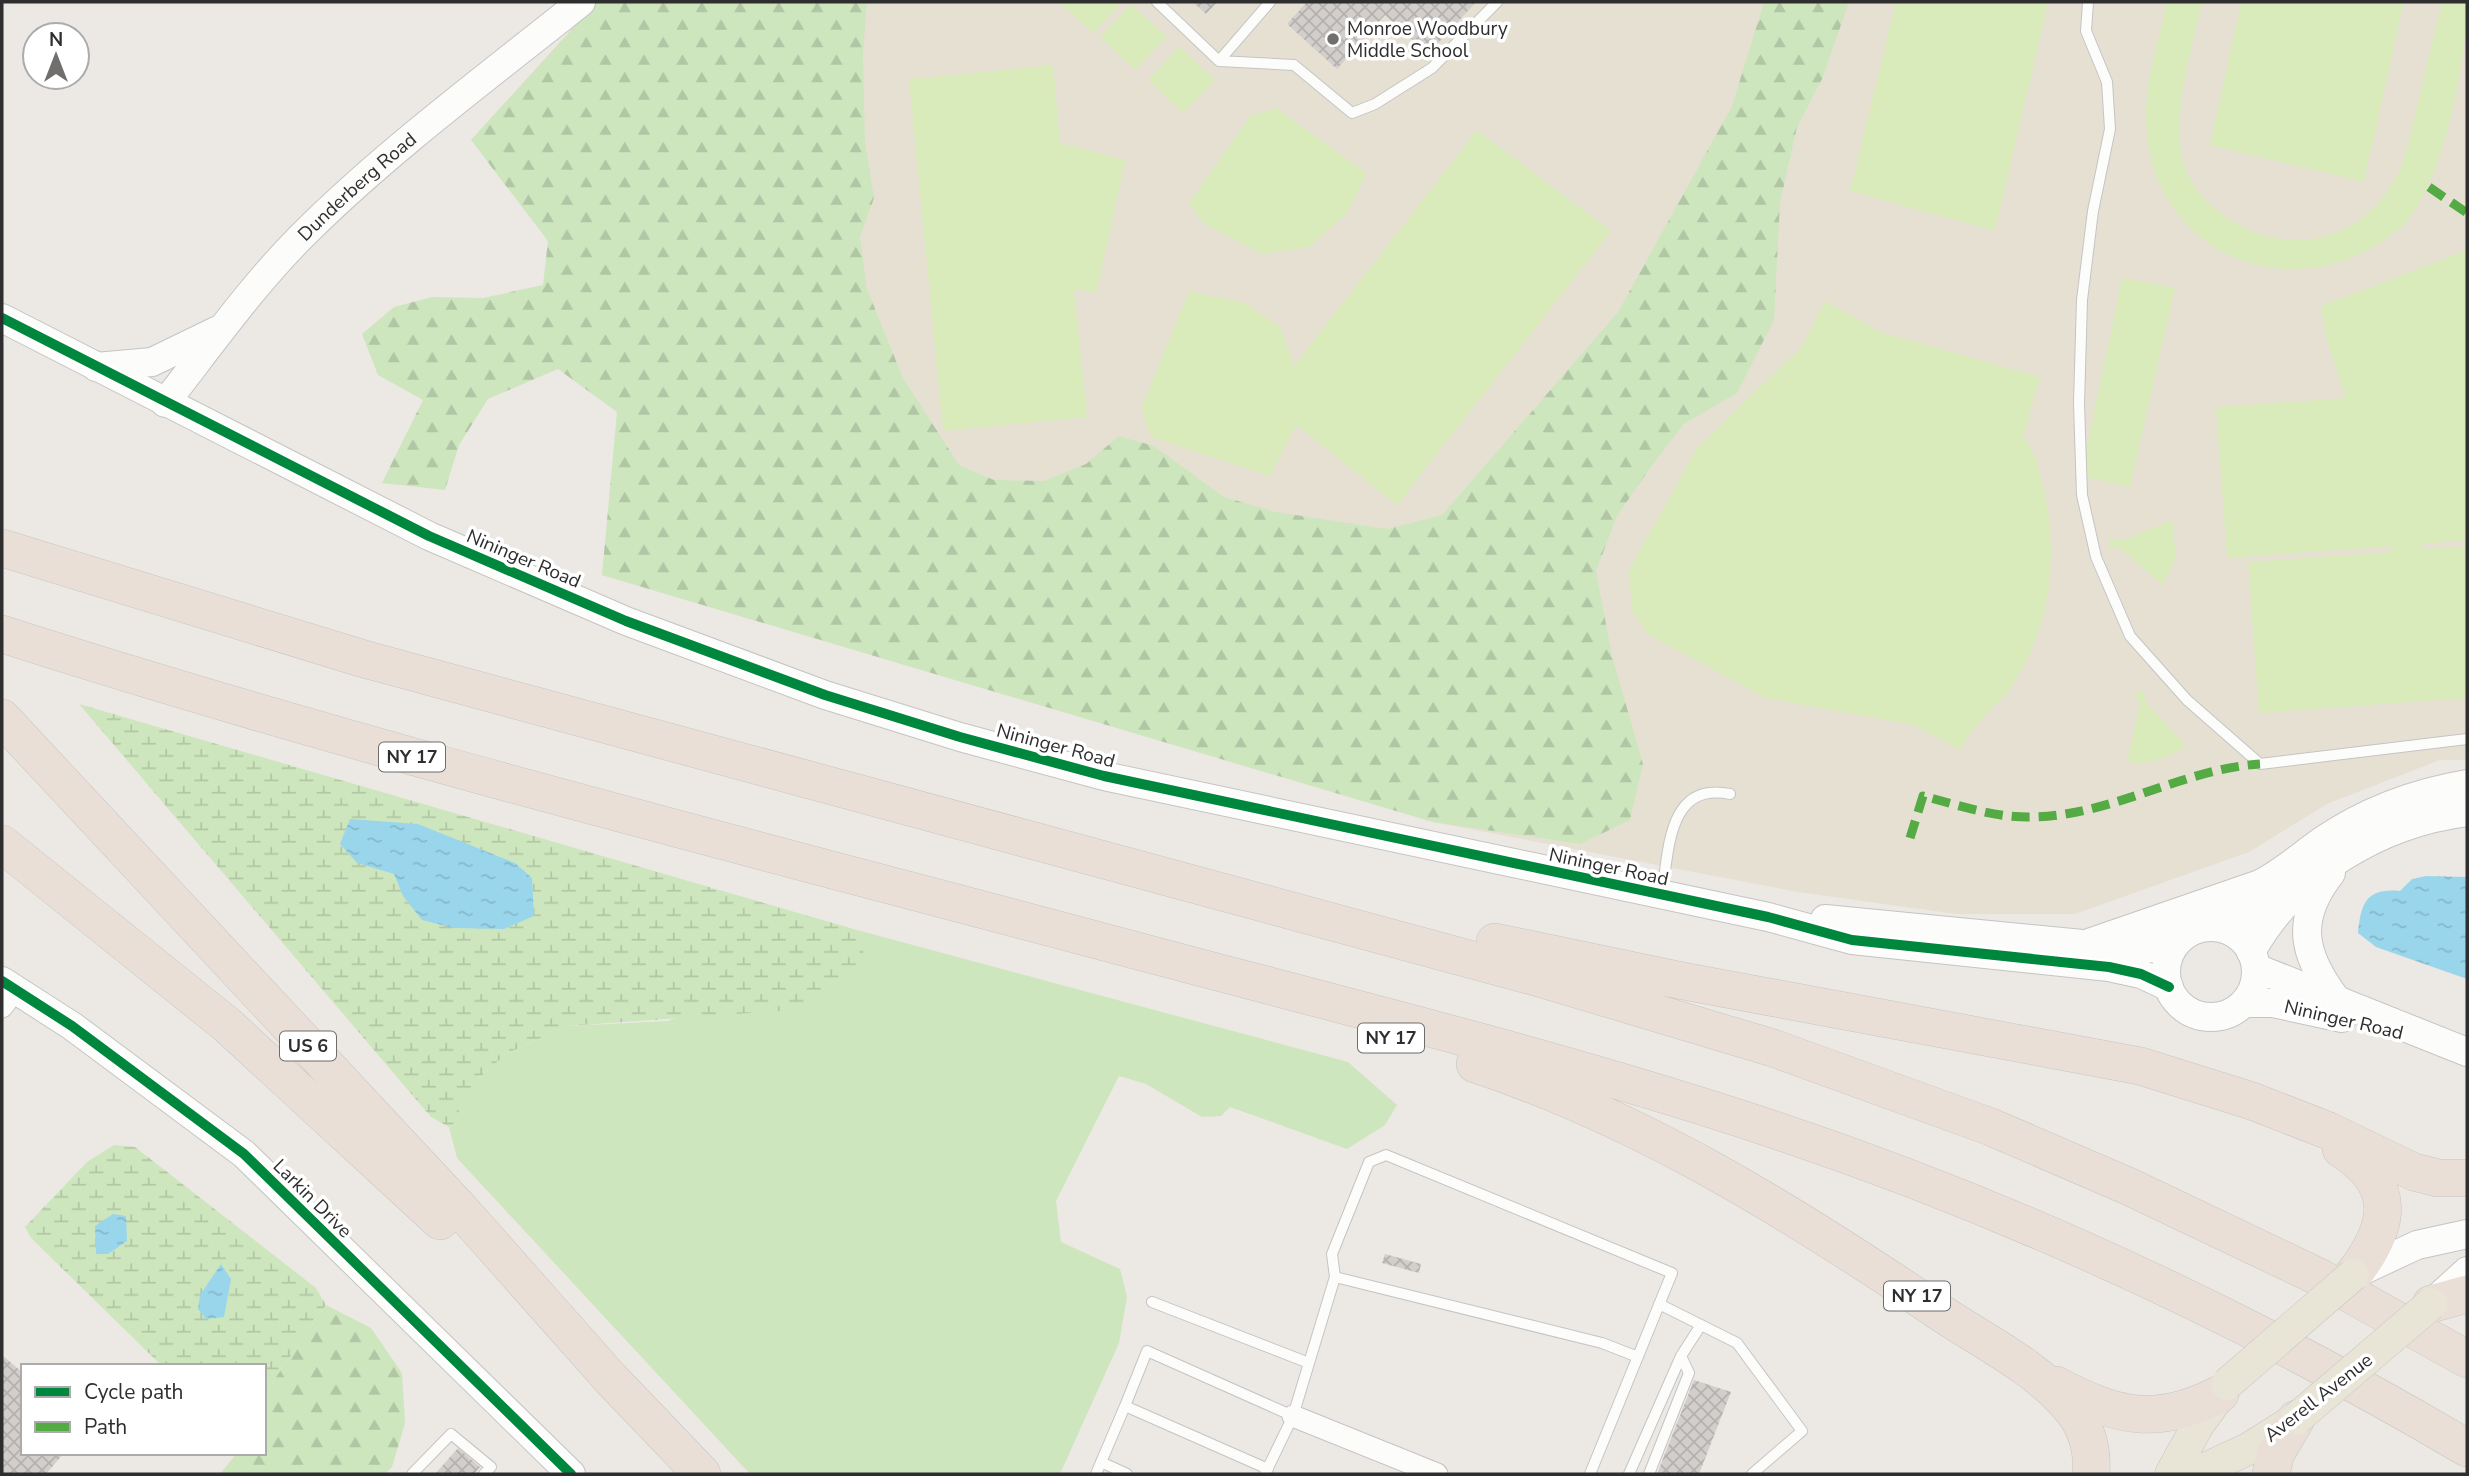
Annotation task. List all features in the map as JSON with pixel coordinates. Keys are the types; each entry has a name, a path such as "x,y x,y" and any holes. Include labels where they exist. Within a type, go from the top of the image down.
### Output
{"highway":[{"path":"2,548 364,659 1700,1024 1920,1099 1991,1127 2192,1215 2344,1291 2467,1359"},
{"name":"NY 17","path":"2,634 330,734 1129,949 1328,1021 1493,1070 1604,1115 1800,1218 2024,1368 2062,1398 2079,1419 2090,1443 2091,1474"},
{"name":"US 6","path":"2,718 461,1210 610,1378 702,1474"},
{"name":"US 6","path":"2,844 130,944 236,1032 610,1378"},
{"path":"1239,897 1382,917 1683,981 2140,1066 2199,1082 2329,1131 2414,1172 2438,1178 2467,1178"},
{"path":"1129,949 1621,1081 1849,1156 1999,1214 2147,1279 2288,1348 2467,1448"},
{"path":"2286,1117 2352,1156 2374,1177 2384,1205 2382,1225 2385,1248 2353,1275"},
{"path":"2024,1368 2106,1409 2132,1415 2180,1410 2224,1389"},
{"path":"2271,1474 2276,1453 2296,1419"}],"main road":[{"path":"2171,1474 2198,1425 2224,1389 2353,1275"},
{"name":"Averell Avenue","path":"2194,1474 2248,1449 2296,1419 2455,1289"}],"street":[{"name":"Dunderberg Road","path":"165,403 222,328 278,262 347,194 580,2"},
{"name":"Nininger Road","path":"2,318 363,503 494,565 694,647 876,712 1104,776 1768,917 1872,943 2121,969 2169,987"},
{"path":"96,367 152,362 222,328"},
{"path":"2086,944 2246,889 2294,863 2336,832 2381,808 2423,793 2467,784"},
{"path":"2294,863 2249,912 2217,927 2199,929 2176,942 2169,960 2169,987 2185,1010 2204,1017 2223,1015 2244,1003 2253,987 2254,960 2273,917 2291,895 2311,878 2395,831 2467,812"},
{"path":"2336,999 2314,965 2306,926 2316,894 2341,860"},
{"name":"Nininger Road","path":"1768,917 1856,921 2144,949 2176,942"},
{"path":"2217,927 2240,938 2254,960"},
{"name":"Nininger Road","path":"2254,960 2336,999 2455,1048"},
{"name":"Larkin Drive","path":"6,992 72,1026 244,1154 571,1474"},
{"name":"Nininger Road","path":"2244,1003 2285,1005 2455,1048"},
{"path":"2385,1248 2467,1234"},
{"path":"1293,1416 1437,1474"}],"lane":[{"path":"1157,2 1219,61 1294,65 1352,113 1375,104 1432,68 1497,2"},
{"path":"1219,61 1270,2"},
{"path":"2088,2 2086,31 2107,82 2110,129 2093,211 2082,300 2079,402 2082,495 2096,557 2130,636 2187,701 2260,764 2467,739"},
{"path":"1662,895 1675,824 1682,808 1694,796 1703,793 1730,794"},
{"path":"1125,1406 1266,1471 1293,1416 1335,1276 1332,1254 1369,1162 1386,1155 1672,1273 1590,1474"},
{"path":"1335,1276 1602,1343 1638,1357"},
{"path":"1152,1302 1309,1363"},
{"path":"1659,1304 1737,1343 1802,1431 1752,1474"},
{"path":"1629,1474 1681,1356 1701,1325"},
{"path":"1096,1474 1147,1351 1293,1416"},
{"path":"1649,1474 1689,1373 1681,1356"},
{"path":"412,1474 451,1434 491,1467 484,1474"},
{"path":"1101,1462 1127,1474"}],"shaded area":[{"path":"596,2 2467,2 2467,760 2440,760 2327,804 2249,852 2075,914 1956,914 1798,892 1433,822 602,575 631,327 471,140"}],"green space":[{"path":"597,2 867,2 863,54 865,141 874,198 860,237 867,289 903,378 959,465 994,480 1044,481 1086,464 1119,436 1154,446 1224,497 1276,512 1387,529 1442,515 1618,312 1732,106 1764,2 1849,2 1822,79 1797,127 1780,203 1774,320 1737,393 1684,424 1650,468 1617,516 1596,571 1612,656 1643,764 1630,820 1580,844 1433,822 602,575 617,412 558,369 488,399 459,445 445,490 382,483 423,400 378,375 362,334 394,307 432,297 483,298 543,285 548,241 471,140"},
{"path":"1059,2 1123,2 1093,33"},
{"path":"1896,2 2048,2 1995,231 1850,191"},
{"path":"2167,2 2202,2 2181,105 2180,146 2191,180 2217,210 2250,231 2278,239 2305,240 2332,234 2356,222 2377,204 2394,181 2406,152 2442,2 2467,2 2463,55 2450,121 2429,184 2416,209 2401,227 2365,252 2326,266 2286,269 2248,262 2212,246 2183,220 2161,186 2148,143 2146,125 2151,71"},
{"path":"2241,2 2404,2 2364,182 2210,145"},
{"path":"1131,4 1167,37 1135,70 1100,37"},
{"path":"1179,47 1215,80 1183,113 1148,80"},
{"path":"1053,65 1060,143 1125,160 1097,292 1074,289 1087,417 943,431 909,79"},
{"path":"1276,108 1367,173 1347,213 1309,247 1262,254 1203,223 1189,203 1250,116"},
{"path":"1477,130 1611,231 1397,505 1296,425 1270,476 1151,437 1141,409 1189,291 1245,303 1281,328 1294,366"},
{"path":"2467,250 2467,540 2421,544 2426,549 2467,546 2467,698 2259,713 2248,562 2388,552 2394,546 2227,558 2216,407 2346,398 2328,344 2321,306"},
{"path":"2122,278 2175,288 2130,487 2081,476"},
{"path":"1825,301 1881,332 2040,377 2023,437 2036,460 2048,511 2051,560 2045,609 2029,656 2017,678 1972,730 1961,750 1914,725 1766,698 1649,635 1632,611 1629,570 1697,448 1802,346"},
{"path":"2172,520 2176,556 2163,585 2119,548 2108,548 2110,538 2121,541"},
{"path":"2144,690 2145,701 2186,746 2158,760 2127,762 2140,703 2134,693"},
{"path":"79,704 857,930 864,939 863,961 831,991 794,1010 567,1026 506,1054 480,1077 460,1105 457,1124 449,1127 431,1117"},
{"path":"857,930 1348,1062 1397,1105 1385,1125 1347,1149 1230,1107 1221,1116 1202,1117 1146,1084 1119,1076 1056,1201 1061,1242 1120,1269 1127,1297 1119,1343 1060,1474 750,1474 457,1158 449,1127 457,1124 460,1105 480,1077 506,1054 567,1026 668,1021 864,939"},
{"path":"114,1145 135,1147 316,1288 326,1305 266,1391 266,1364 160,1364 31,1238 25,1227 87,1162"},
{"path":"326,1305 371,1328 402,1373 405,1423 392,1467 385,1474 220,1474 235,1455 266,1455 266,1391"}],"water":[{"path":"350,819 418,824 515,863 532,878 534,916 504,929 454,928 422,920 403,896 394,874 357,863 340,844"},
{"path":"2426,876 2467,877 2467,979 2376,947 2358,933 2361,913 2368,899 2380,892 2400,891 2412,879"},
{"path":"113,1214 126,1216 127,1241 108,1254 96,1254 95,1226"},
{"path":"221,1264 231,1279 224,1317 206,1319 198,1309 200,1295"}],"building":[{"path":"1193,2 1217,2 1206,14"},
{"name":"Monroe Woodbury Middle School","path":"1307,2 1476,2 1428,54 1385,15 1337,69 1287,24"},
{"path":"1385,1254 1421,1264 1419,1273 1382,1263"},
{"path":"2,1355 21,1371 21,1455 62,1455 46,1474 2,1474"},
{"path":"1694,1380 1731,1392 1699,1474 1657,1474"},
{"path":"458,1448 480,1467 474,1474 435,1474"}],"marked path":[{"path":"2429,187 2467,213"},
{"path":"1910,838 1923,796 2018,817 2062,815 2119,801 2203,774 2260,764"}],"cycle path":[{"path":"2,318 429,536 626,621 825,695 960,737 1104,776 1768,917 1852,940 2109,967 2141,974 2169,987"},
{"path":"2,981 72,1026 244,1154 571,1474"}],"place":[{"name":"Monroe Woodbury Middle School","path":"1333,39"}]}
